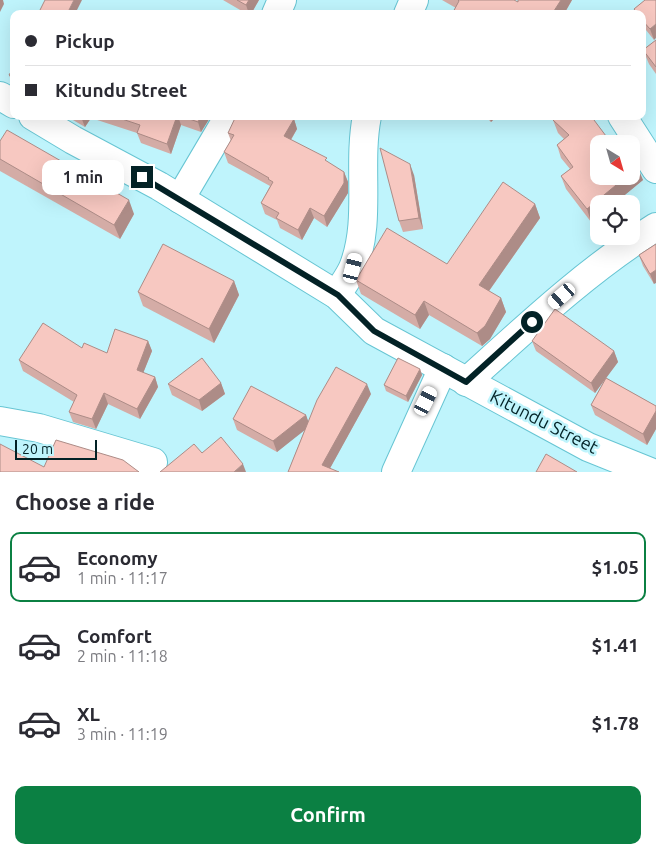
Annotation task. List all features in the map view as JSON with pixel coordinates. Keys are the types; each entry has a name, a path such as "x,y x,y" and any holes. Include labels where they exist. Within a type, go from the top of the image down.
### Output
{"street":[{"name":"Kitundu Street","path":"40,120 180,199 338,295 374,331 588,447 650,472"},
{"path":"180,199 227,120"},
{"path":"338,295 353,268 361,236 362,170 367,120"},
{"path":"625,120 656,169"},
{"path":"466,382 576,283 622,248 656,227"},
{"path":"396,472 443,368"},
{"path":"0,421 39,428 153,462"}],"building":[{"path":"45,0 74,0 69,10 40,10"},
{"path":"237,0 249,0 246,5"},
{"path":"514,0 518,2 518,0 561,0 555,10 454,10 459,1"},
{"path":"645,0 656,0 656,24 650,29 646,24 646,10 634,9"},
{"path":"656,40 656,67 646,54 646,48"},
{"path":"125,120 176,120 167,144 137,133 140,125"},
{"path":"234,120 293,120 284,136 327,158 325,160 344,172 344,183 324,216 310,208 298,230 276,218 279,213 261,203 273,182 224,152 234,135 228,133"},
{"path":"553,120 594,120 605,135 590,135 590,185 616,185 604,195 590,195 590,207 587,209 561,176 573,167 557,145 569,135"},
{"path":"7,130 129,200 114,225 0,159 0,141"},
{"path":"380,148 410,164 419,218 399,221"},
{"path":"503,182 535,204 479,285 501,298 485,326 477,333 424,301 415,315 356,280 387,228 447,264"},
{"path":"163,244 234,281 209,329 138,292"},
{"path":"656,244 656,270 650,274 639,255"},
{"path":"555,309 614,351 591,383 532,341"},
{"path":"43,323 82,348 84,343 107,353 115,329 148,341 137,370 155,377 137,409 104,393 92,419 69,412 77,395 19,360"},
{"path":"202,358 221,383 199,400 168,384"},
{"path":"398,358 420,369 406,396 384,385"},
{"path":"336,367 367,384 322,465 339,472 288,472 317,400"},
{"path":"606,378 656,406 656,411 643,434 591,405"},
{"path":"251,386 306,415 273,441 233,419"},
{"path":"221,437 243,464 234,472 160,472 194,444 202,453"},
{"path":"56,440 123,460 139,472 0,472 0,444 44,467"},
{"path":"546,454 577,472 536,472"}],"route":[{"path":"142,177 263,248 338,295 374,331 466,382 532,322"}]}
